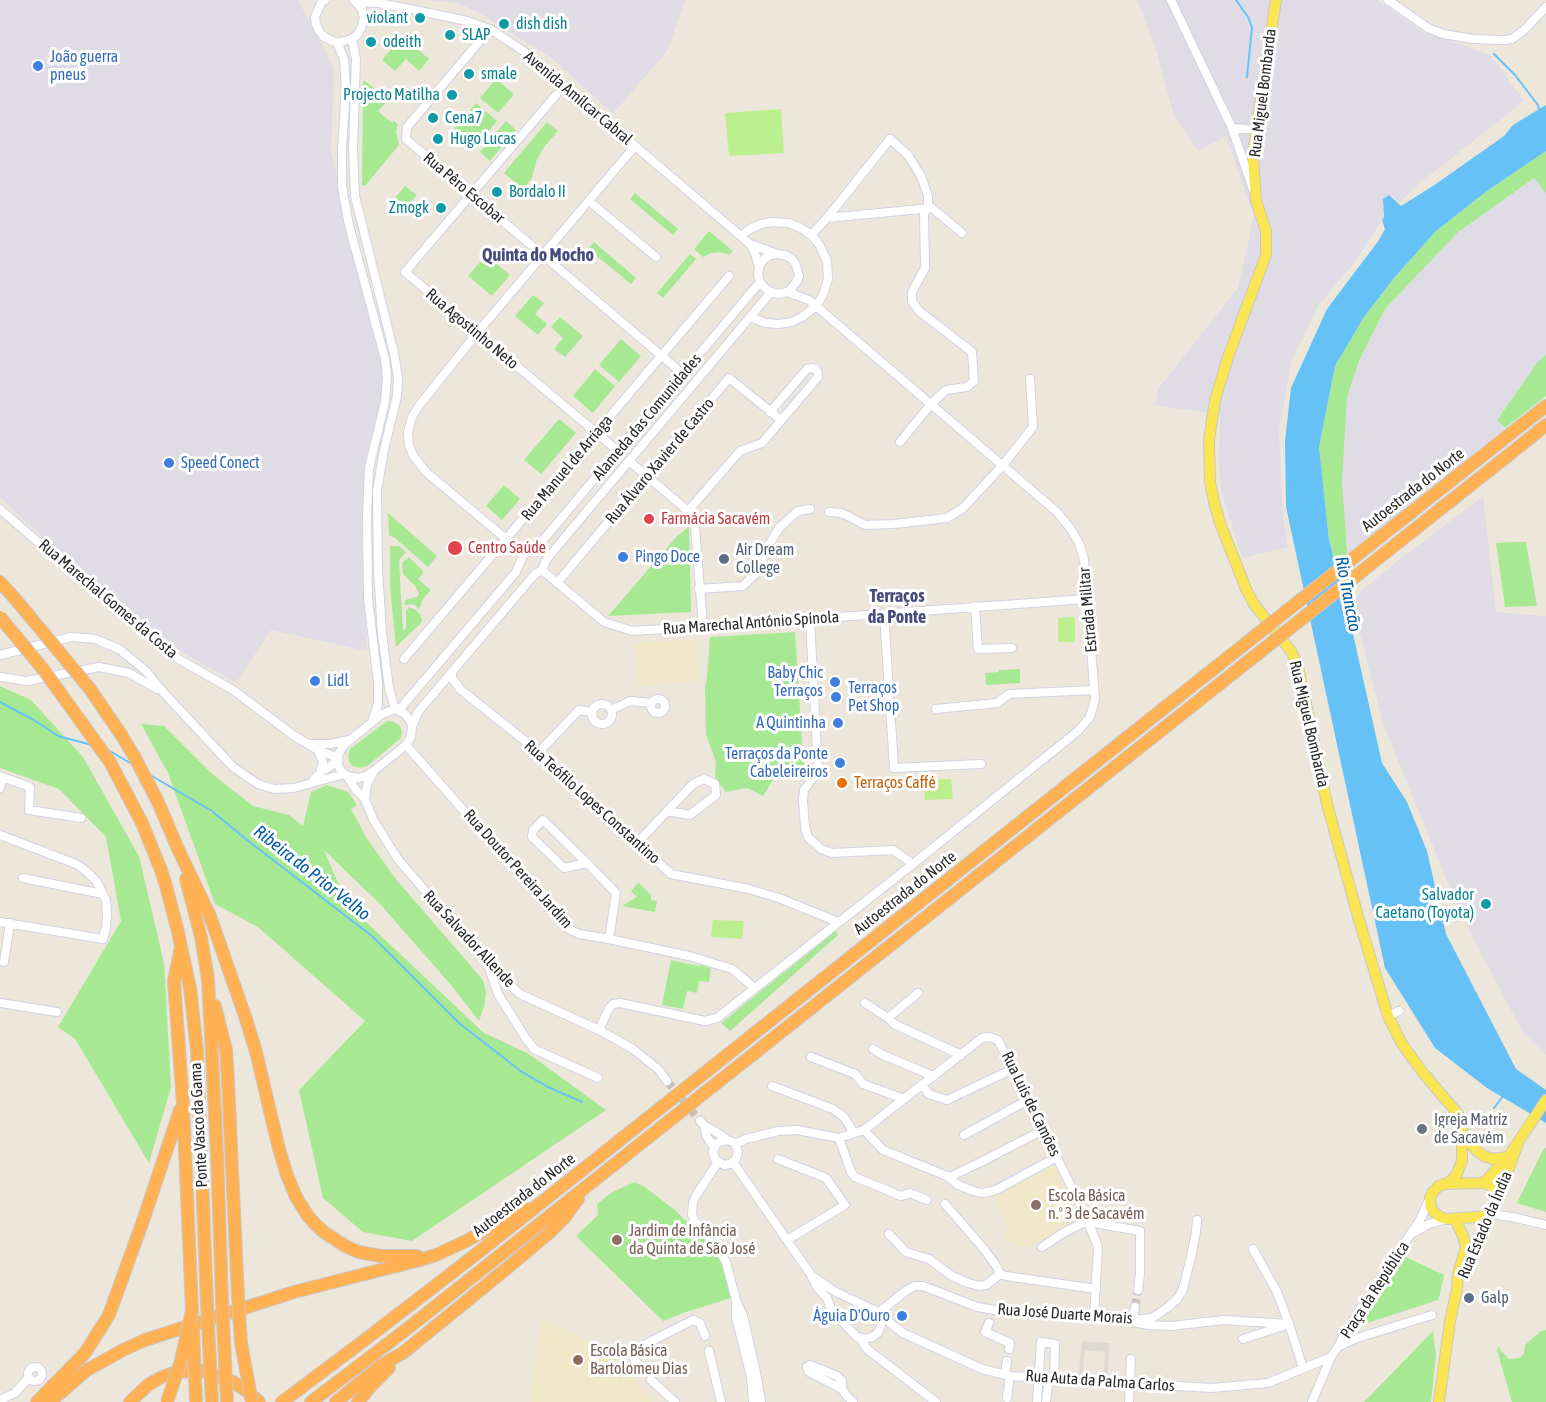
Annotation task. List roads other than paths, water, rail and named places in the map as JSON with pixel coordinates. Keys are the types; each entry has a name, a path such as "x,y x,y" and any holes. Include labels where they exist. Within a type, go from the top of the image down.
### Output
{"highway":[{"name":"Autoestrada do Norte","path":"282,1402 441,1282 1546,406"},
{"name":"Autoestrada do Norte","path":"311,1402 407,1329 1546,425"},
{"path":"0,582 90,689 122,736 158,802 210,916 249,1030 287,1175 296,1197 308,1216 336,1242 359,1252 395,1257 436,1255"},
{"name":"Ponte Vasco da Gama","path":"0,617 44,669 110,762 142,823 166,886 190,988 197,1050 212,1402"},
{"name":"Ponte Vasco da Gama","path":"178,849 201,937 208,979 218,1153 227,1402"},
{"path":"181,947 174,981 183,1103 196,1402"},
{"path":"208,979 225,1050 241,1343 252,1402"},
{"path":"37,1402 88,1348 109,1316 183,1103"},
{"path":"358,1402 404,1352 549,1233 571,1209 586,1186"},
{"path":"53,1399 87,1370 145,1340 294,1292 406,1265 436,1255 555,1192"},
{"path":"166,1402 181,1361 192,1310"},
{"path":"336,1402 382,1365 404,1352"},
{"path":"130,1402 148,1385 160,1378 173,1373 203,1371 233,1382 259,1402"}],"main road":[{"name":"Rua Miguel Bombarda","path":"1276,0 1253,158 1256,200 1266,231 1266,255 1217,393 1209,440 1210,481 1220,523 1246,589 1254,604 1291,651 1298,666 1327,804 1388,1016 1402,1044 1424,1074 1458,1113 1462,1123 1462,1161 1456,1176 1446,1184"},
{"path":"1518,1143 1546,1100"},
{"path":"1463,1134 1484,1156 1492,1159 1508,1156"},
{"name":"Rua Estado da Índia","path":"1482,1183 1518,1143"},
{"name":"Rua Estado da Índia","path":"1457,1289 1497,1200 1518,1143"},
{"path":"1462,1161 1471,1179 1488,1184 1495,1190 1497,1200"},
{"path":"1446,1184 1482,1183"},
{"name":"Praça da República","path":"1430,1198 1434,1189 1446,1184"},
{"path":"1430,1198 1431,1208 1435,1214 1451,1219"},
{"name":"Praça da República","path":"1451,1219 1489,1215"},
{"name":"Rua Estado da Índia","path":"1439,1402 1458,1274 1466,1247 1463,1236 1451,1219"}],"street":[{"path":"1171,0 1232,128 1256,200"},
{"path":"1388,0 1434,31 1473,39 1504,40 1516,37 1546,7"},
{"path":"321,1 315,17 316,24 324,37 337,43 352,39 358,34 370,11 379,3"},
{"path":"356,1 362,9 363,22"},
{"name":"Avenida Amílcar Cabral","path":"356,1 379,3 468,21 490,29 525,52 750,244"},
{"name":"Rua Pêro Escobar","path":"490,29 407,127 406,138 683,374"},
{"path":"352,39 356,58 353,149 355,196 394,353 398,378 397,396 377,491 378,581 382,633 389,688 397,710 408,717 412,728"},
{"path":"337,43 344,59 346,89 342,186 349,225 385,359 387,376 385,402 369,468 367,516 369,598 378,683 378,704 372,722"},
{"path":"471,194 555,95"},
{"path":"1232,128 1256,130"},
{"path":"811,235 890,139 908,155 921,176 928,204 924,215 925,268 912,292 912,301 919,311 972,352 974,381 967,387 946,390 931,404 900,442"},
{"path":"526,556 426,472 414,457 409,446 408,432 412,417 477,333 635,146"},
{"name":"Rua Agostinho Neto","path":"471,194 405,272 618,451"},
{"path":"589,201 656,257"},
{"path":"827,218 926,208 935,209 962,233"},
{"path":"741,236 761,224 789,223 811,235 819,244 827,261 828,279 823,295 812,303 802,317 779,324 751,317"},
{"path":"750,244 785,255 796,265 799,276 795,285 787,292 779,294 765,288 758,274 763,260 770,255 777,254"},
{"path":"750,244 759,267"},
{"name":"Rua Manuel de Arriaga","path":"404,659 729,276"},
{"name":"Estrada Militar","path":"799,276 812,303"},
{"name":"Alameda das Comunidades","path":"397,710 413,694 516,572 526,556 538,546 760,282"},
{"name":"Alameda das Comunidades","path":"406,745 411,737 418,712 541,569 771,292"},
{"name":"Estrada Militar","path":"599,1030 609,1008 613,1004 620,1003 705,1021 717,1018 1078,731 1089,717 1095,699 1084,560 1079,543 1070,528 1057,512 812,303 787,292"},
{"path":"688,510 740,451 762,443 818,377 816,369 807,369 770,412 781,420"},
{"name":"Rua Álvaro Xavier de Castro","path":"557,583 729,378 770,412"},
{"path":"829,512 842,513 865,525 947,518 963,508 1003,465 1033,427 1030,379"},
{"path":"629,461 688,510 695,527 703,626"},
{"name":"Rua Marechal Gomes da Costa","path":"0,509 175,657 233,690 293,735 338,759"},
{"path":"699,589 743,586 758,571 768,546 780,527 798,511 810,509"},
{"path":"541,553 541,569 529,574 525,571 526,556 541,553"},
{"name":"Rua Marechal António Spínola","path":"541,569 604,622 633,631 810,620 1087,598"},
{"path":"975,606 978,649 1012,648"},
{"path":"884,614 894,768 981,764"},
{"path":"810,620 818,771 804,790 805,827 808,837 821,849 832,853 893,850 913,864"},
{"path":"0,655 70,637 95,639 119,649 146,671 233,767 251,781 266,787 294,788 345,775 352,778 362,777 375,770 406,745"},
{"path":"0,677 27,681 99,667 129,673 163,692"},
{"name":"Rua Teófilo Lopes Constantino","path":"452,672 452,678 461,690 539,752 671,874 749,889 779,898 838,922"},
{"path":"437,690 446,687 461,690"},
{"path":"389,688 399,695 413,694"},
{"path":"936,709 998,703 1009,694 1094,690"},
{"path":"611,710 630,701 652,703"},
{"path":"601,704 608,706 611,710 611,719 602,724 593,718 592,712 601,704"},
{"path":"310,783 338,759 341,749 349,740 382,714 397,710"},
{"path":"539,752 579,710 592,712"},
{"path":"309,744 330,744 349,740"},
{"name":"Rua Doutor Pereira Jardim","path":"406,745 567,927 579,934 689,956 732,969 753,989"},
{"path":"318,750 323,762 320,773"},
{"name":"Rua Salvador Allende","path":"338,759 340,769 365,799 373,819 397,858 489,966 520,994 599,1030 633,1049 659,1070 667,1082"},
{"path":"365,799 368,784 375,770"},
{"path":"0,788 1,776 30,787 29,810 81,818"},
{"path":"637,843 693,784 704,779 715,784 716,795 690,815 667,812"},
{"path":"587,863 564,868 532,837 533,830 543,820 587,863 616,893 609,939"},
{"path":"0,835 81,867 93,877 103,894 106,900 107,916 102,939 0,922"},
{"path":"23,878 103,894"},
{"path":"4,962 10,924"},
{"path":"489,966 498,994 534,1049 598,1078"},
{"path":"888,1018 918,993"},
{"path":"0,1003 57,1012"},
{"path":"865,1003 894,1024 961,1055"},
{"path":"1388,1016 1399,1011"},
{"name":"Rua Luís de Camões","path":"731,1142 778,1131 797,1130 839,1138 864,1130 982,1038 990,1036 998,1040 1089,1222 1098,1247 1094,1316"},
{"path":"873,1049 933,1076"},
{"path":"811,1057 855,1074 863,1084 904,1099"},
{"path":"922,1085 929,1094 946,1101 1013,1069"},
{"path":"772,1086 833,1109 844,1118 854,1133"},
{"path":"964,1135 1028,1100"},
{"path":"714,1148 702,1124 718,1133 731,1142 737,1148 738,1155 733,1162 724,1165 713,1156 714,1148 720,1141 731,1142"},
{"path":"864,1130 883,1150 947,1176 958,1185 983,1193 996,1190 1057,1157"},
{"path":"947,1176 981,1162 1043,1130"},
{"path":"839,1138 851,1172 855,1177 901,1196 910,1193 927,1200"},
{"path":"778,1159 826,1178 844,1205 787,1240"},
{"path":"718,1162 693,1202 692,1215 723,1255 742,1316 761,1402"},
{"path":"733,1162 817,1287 827,1298 832,1311 854,1335 860,1338 867,1349 936,1402"},
{"name":"Praça da República","path":"1303,1368 1331,1357 1412,1233 1430,1198"},
{"path":"1497,1200 1501,1209 1512,1217"},
{"path":"945,1204 984,1249 1000,1274 1096,1289"},
{"path":"1489,1215 1512,1217 1546,1225"},
{"name":"Praça da República","path":"1412,1233 1429,1224 1451,1219"},
{"name":"Rua José Duarte Morais","path":"879,1314 907,1290 915,1286 923,1286 983,1308 1011,1313 1132,1320 1152,1318 1178,1298 1183,1289 1197,1220"},
{"path":"1042,1248 1083,1223 1089,1222 1140,1231 1138,1290"},
{"path":"889,1234 906,1252 929,1259 952,1276 968,1283 986,1285 1000,1274"},
{"path":"1252,1249 1277,1292 1303,1368"},
{"name":"Rua Auta da Palma Carlos","path":"811,1275 826,1287 873,1308 903,1333 982,1369 1007,1375 1211,1388 1268,1383 1303,1368"},
{"path":"831,1305 835,1297 843,1295"},
{"path":"736,1300 736,1317 751,1377 753,1402"},
{"path":"1135,1307 1132,1320 1148,1325 1171,1326 1223,1320 1289,1324"},
{"path":"878,1333 881,1326 879,1314"},
{"name":"Praça da República","path":"1338,1347 1357,1338 1432,1315"},
{"path":"641,1369 633,1357 640,1347 693,1320 700,1323 705,1336"},
{"path":"989,1323 985,1332 1010,1343 1009,1349"},
{"path":"1243,1339 1289,1324"},
{"name":"Rua Auta da Palma Carlos","path":"860,1338 872,1337 878,1333 903,1333"},
{"path":"709,1351 721,1402"},
{"path":"1312,1402 1331,1357"},
{"path":"1129,1402 1131,1359"},
{"path":"1007,1361 1008,1398"},
{"path":"0,1400 15,1393 29,1377"},
{"path":"1036,1402 1047,1378"},
{"path":"1046,1402 1047,1378"},
{"path":"651,1380 675,1402"},
{"path":"842,1389 853,1402"}],"water":[{"path":"1546,105 1546,151 1487,191 1436,231 1394,278 1364,317 1335,366 1319,447 1329,540 1382,763 1407,802 1427,851 1446,934 1516,1069 1546,1090 1546,1123 1487,1088 1435,1048 1385,968 1286,507 1285,441 1291,388 1327,309 1385,229 1382,220 1384,217 1383,199 1389,195 1401,206 1504,136 1513,125"}],"waterway":[{"path":"1236,0 1252,27 1247,77"},
{"path":"1494,54 1515,75 1538,105 1539,110"},
{"name":"Ribeira do Prior Velho","path":"0,702 58,736 92,745"},
{"name":"Ribeira do Prior Velho","path":"108,750 132,764"},
{"name":"Ribeira do Prior Velho","path":"150,775 212,811 372,936 459,1023 522,1072 582,1102"},
{"name":"Ribeira do Prior Velho","path":"1494,1108 1503,1096"}],"tunnel":[{"path":"667,1081 700,1121"},
{"path":"1135,1307 1138,1290"}],"place":[{"name":"violant","path":"420,18"},
{"name":"dish dish","path":"504,24"},
{"name":"SLAP","path":"450,35"},
{"name":"odeith","path":"371,42"},
{"name":"João guerra pneus","path":"38,66"},
{"name":"smale","path":"469,74"},
{"name":"Projecto Matilha","path":"452,95"},
{"name":"Cena7","path":"433,118"},
{"name":"Hugo Lucas","path":"438,139"},
{"name":"Bordalo II","path":"497,192"},
{"name":"Zmogk","path":"441,208"},
{"name":"Speed Conect","path":"169,463"},
{"name":"Farmácia Sacavém","path":"649,519"},
{"name":"Centro Saúde","path":"455,548"},
{"name":"Pingo Doce","path":"623,557"},
{"name":"Air Dream College","path":"724,559"},
{"name":"Lidl","path":"315,681"},
{"name":"Baby Chic Terraços","path":"835,682"},
{"name":"Terraços Pet Shop","path":"836,697"},
{"name":"A Quintinha","path":"838,723"},
{"name":"Terraços da Ponte Cabeleireiros","path":"840,763"},
{"name":"Terraços Caffé","path":"842,783"},
{"name":"Salvador Caetano (Toyota)","path":"1486,904"},
{"name":"Igreja Matriz de Sacavém","path":"1422,1129"},
{"name":"Escola Básica n.º 3 de Sacavém","path":"1036,1205"},
{"name":"Jardim de Infância da Quinta de São José","path":"617,1240"},
{"name":"Galp","path":"1469,1298"},
{"name":"Águia D'Ouro","path":"902,1316"},
{"name":"Escola Básica Bartolomeu Dias","path":"578,1360"}],"district":[{"name":"Quinta do Mocho","path":"538,255"},
{"name":"Terraços da Ponte","path":"897,606"}],"water label":[{"name":"Rio Trancão","path":"1348,594"}]}
